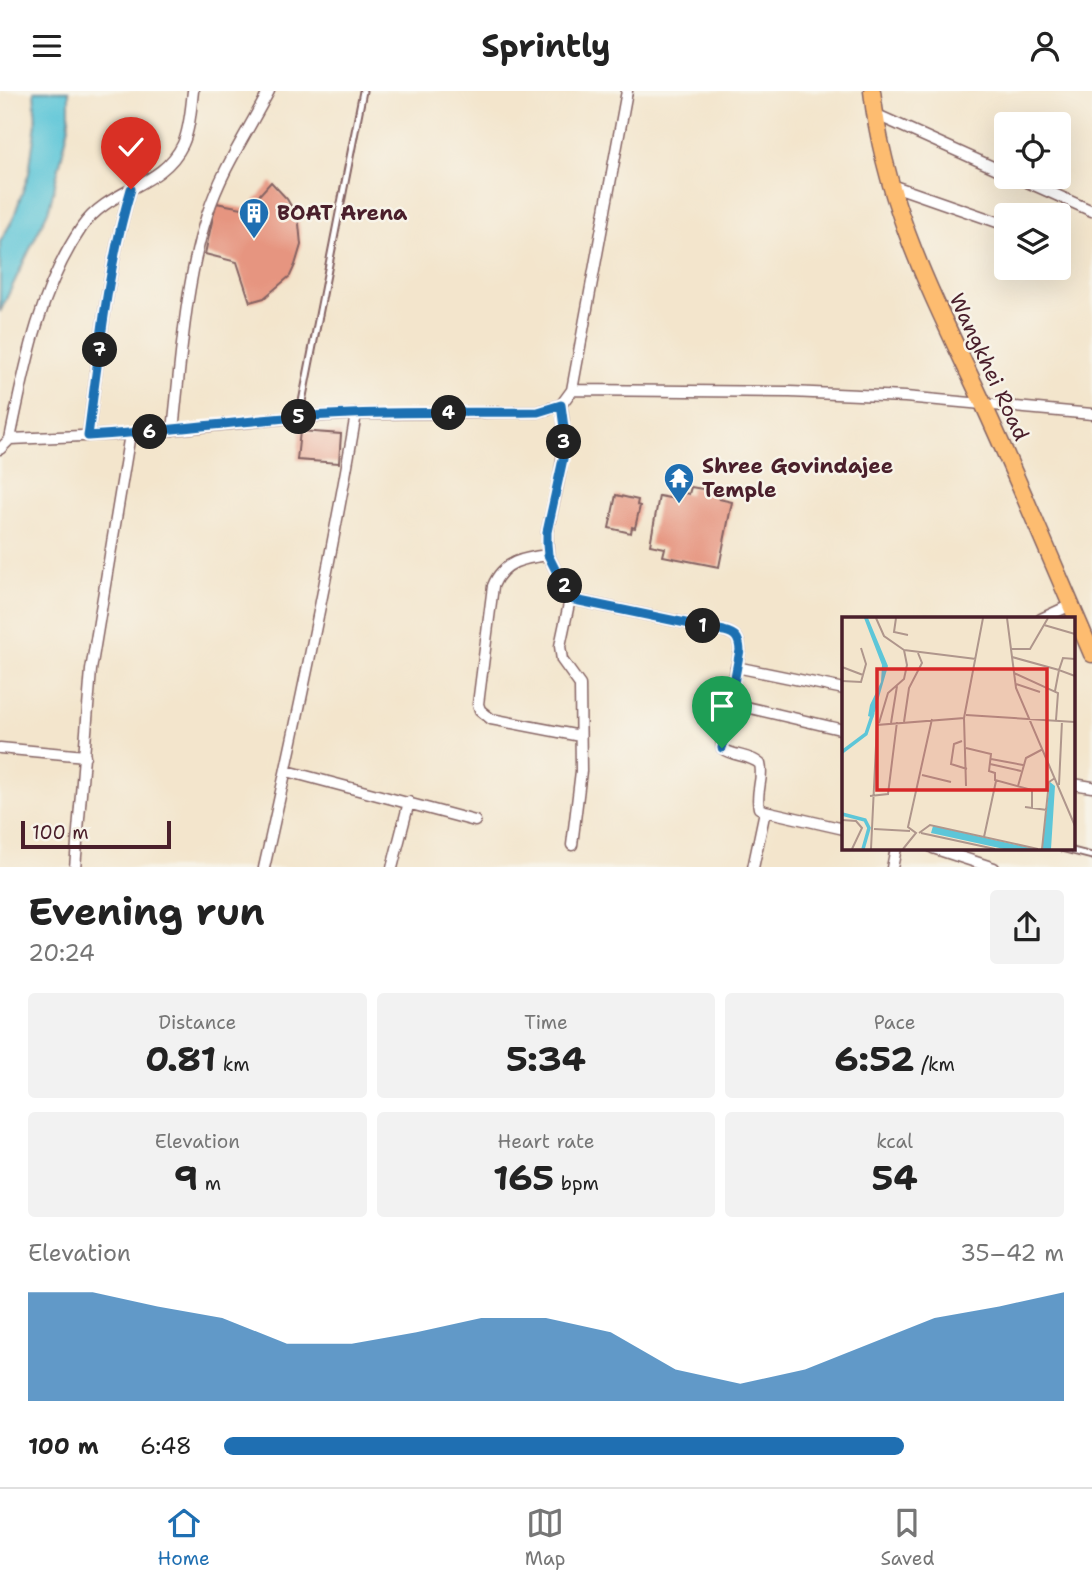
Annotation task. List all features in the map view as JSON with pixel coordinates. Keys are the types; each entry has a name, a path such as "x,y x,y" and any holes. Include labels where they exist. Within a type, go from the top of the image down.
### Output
{"main road":[{"name":"Wangkhei Road","path":"872,91 890,184 909,243 1021,487 1092,654"}],"street":[{"path":"0,449 10,439 24,369 40,313 71,244 93,213 105,202 160,173 177,155 187,131 193,91"},
{"path":"173,431 196,254 208,213 227,165 269,91"},
{"path":"10,439 173,431 299,417 356,414 538,412 561,405 572,390 627,91"},
{"path":"875,114 994,168"},
{"path":"890,184 994,221"},
{"path":"88,436 108,283 119,228 131,189"},
{"path":"1043,189 1092,211"},
{"path":"572,390 790,392 982,403 1092,414"},
{"path":"561,405 565,435 563,459 547,532 548,555 570,599 560,653 565,667 577,677 580,685 581,771 572,845"},
{"path":"264,867 287,771 336,531 356,414"},
{"path":"75,867 91,670 130,434"},
{"path":"548,555 521,559 509,564 497,577 493,586 478,704 480,711 491,719 580,736"},
{"path":"570,599 733,633 739,644 722,748 728,753 752,758 760,764 757,801 759,808 842,829"},
{"path":"1045,617 1071,605"},
{"path":"736,667 842,689"},
{"path":"729,703 842,730"},
{"path":"0,748 85,757"},
{"path":"287,771 475,821"},
{"path":"1074,784 1092,787"},
{"path":"392,867 409,802"},
{"path":"753,867 765,811"},
{"path":"939,850 994,867"}],"lane":[{"path":"299,417 363,91"},
{"path":"1068,850 1092,856"}],"water":[{"path":"34,91 69,91 69,126 49,209 0,312 0,242 13,219 29,173 36,123"}],"building":[{"name":"BOAT Arena","path":"271,182 294,211 299,224 301,245 290,276 264,298 250,302 237,262 205,254 216,203 247,209"},
{"path":"300,431 341,434 339,463 297,460"},
{"path":"691,487 720,492 719,499 732,502 719,567 663,556 665,548 650,545 659,496 675,499 676,491 689,494"},
{"path":"616,495 638,500 637,505 640,506 635,528 632,527 631,533 609,528"}],"place":[{"name":"BOAT Arena","path":"254,240"},
{"name":"Shree Govindajee Temple","path":"679,505"}],"route":[{"path":"131,189 119,228 108,283 88,436 173,431 299,417 538,412 561,405 565,426 563,459 547,532 548,555 570,599 736,635 740,650 722,748"}]}
